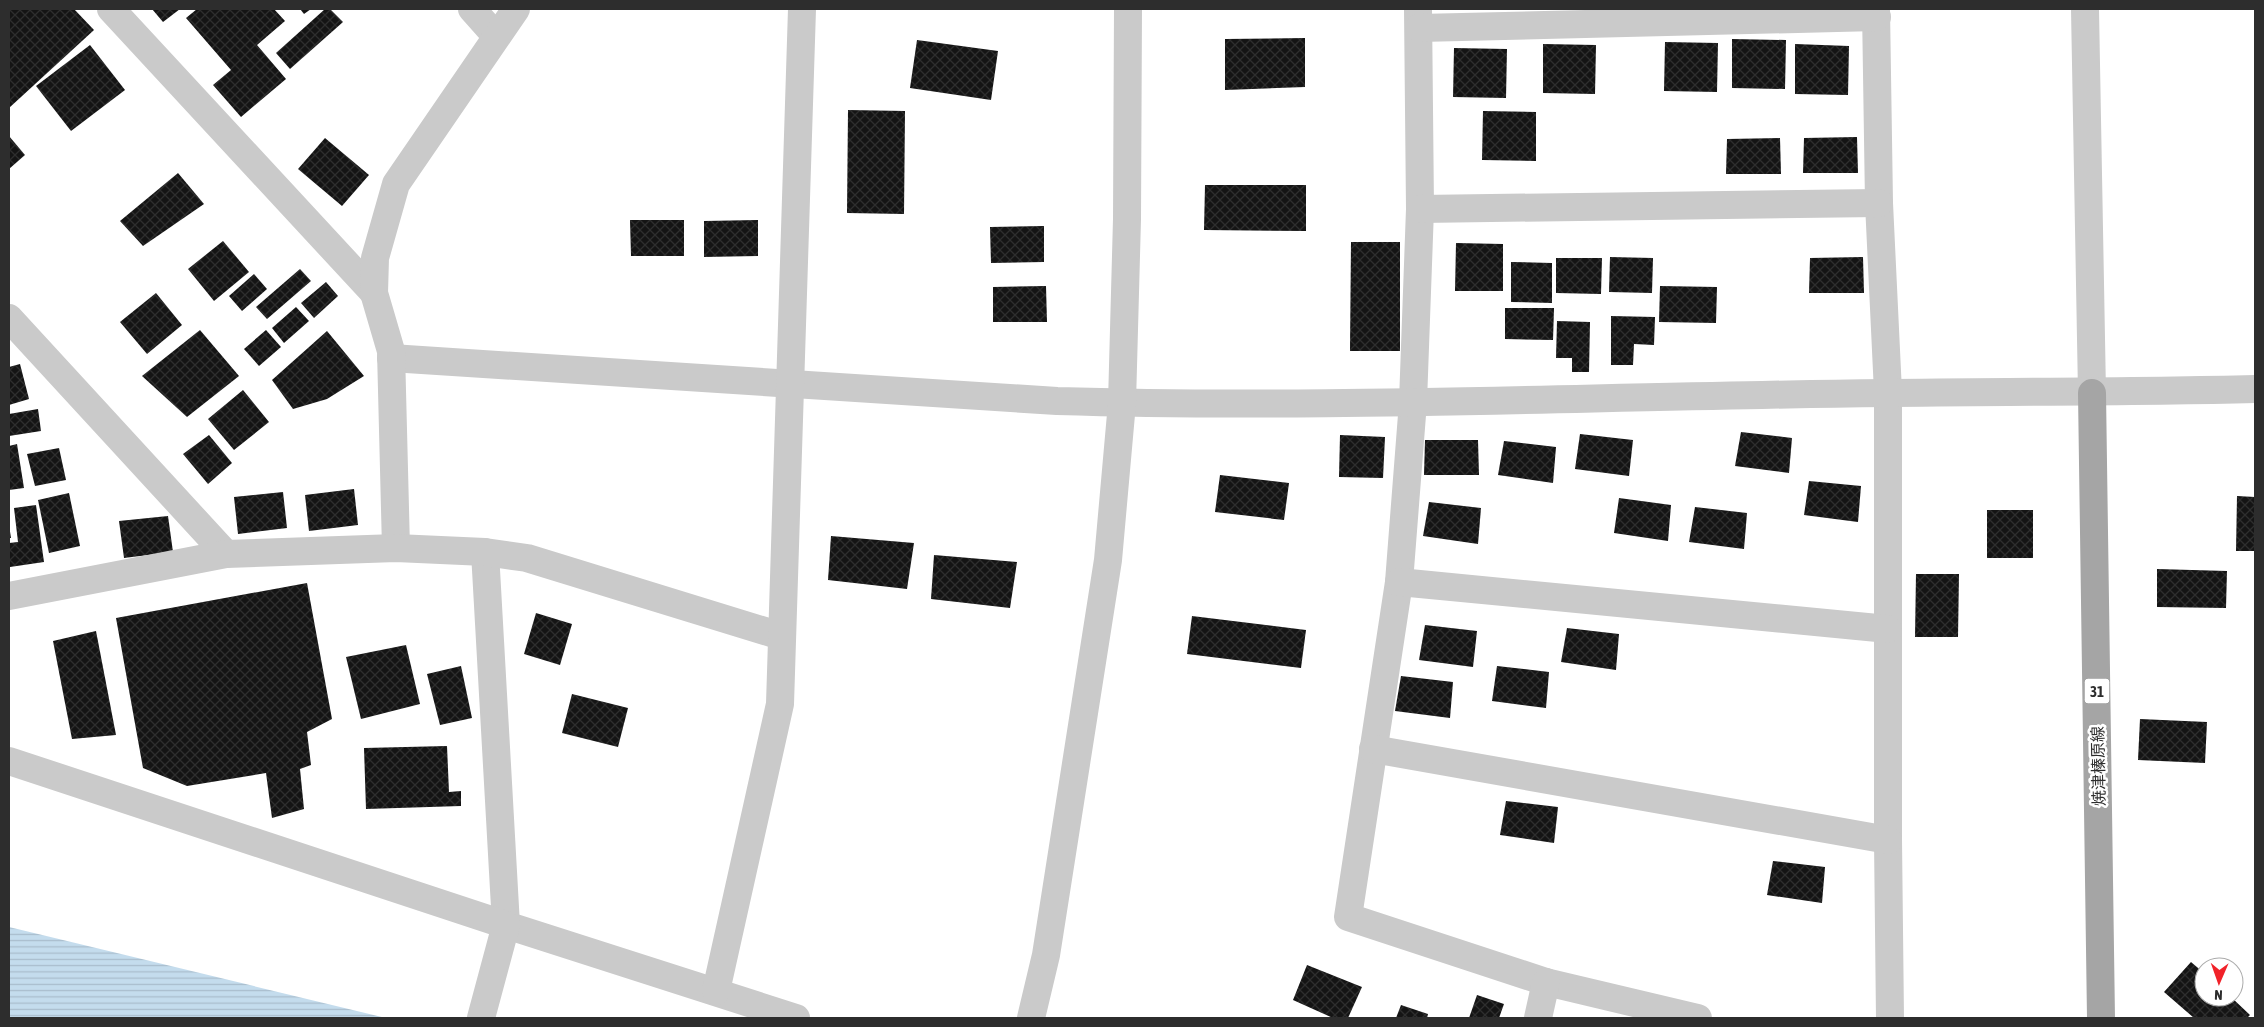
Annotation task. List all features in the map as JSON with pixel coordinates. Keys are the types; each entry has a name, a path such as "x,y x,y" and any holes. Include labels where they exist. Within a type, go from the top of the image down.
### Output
{"main road":[{"name":"焼津榛原線","path":"2092,393 2101,1018"}],"street":[{"path":"110,9 374,293"},
{"path":"472,9 496,36"},
{"path":"396,548 391,351 374,293 375,258 396,184 516,9"},
{"path":"716,991 780,704 802,9"},
{"path":"1031,1018 1046,955 1106,570 1122,403 1127,219 1128,9"},
{"path":"2084,9 2092,393"},
{"path":"1698,1018 1546,982 1348,917 1399,582 1413,402 1420,209 1419,18 1876,13 1879,203 1888,392 1890,1018"},
{"path":"1420,209 1879,203"},
{"path":"9,318 226,554"},
{"path":"391,358 1057,402 1413,402 1888,392 2092,393 2255,389"},
{"path":"9,596 226,554 396,548 485,552 527,558 781,636"},
{"path":"481,1018 506,925 485,552"},
{"path":"1399,582 1888,629"},
{"path":"1373,749 1888,840"},
{"path":"9,761 506,925 796,1018"},
{"path":"1538,1018 1546,982"}],"water":[{"path":"9,927 386,1018 9,1018"}],"building":[{"path":"9,9 74,9 94,30 9,108"},
{"path":"152,9 180,9 163,22"},
{"path":"197,9 274,9 285,21 257,45 286,79 241,117 213,85 231,70 186,18"},
{"path":"300,9 311,9 304,14"},
{"path":"325,9 330,9 343,22 290,69 276,53"},
{"path":"1305,38 1305,87 1225,90 1225,39"},
{"path":"1732,39 1786,40 1785,89 1732,88"},
{"path":"917,40 998,51 991,100 910,88"},
{"path":"1665,42 1718,43 1717,92 1664,91"},
{"path":"1543,44 1596,45 1595,94 1543,93"},
{"path":"1795,44 1849,46 1848,95 1795,94"},
{"path":"90,45 125,90 71,131 36,86"},
{"path":"1454,48 1507,49 1506,98 1453,97"},
{"path":"848,110 905,111 904,214 847,213"},
{"path":"1483,111 1536,112 1536,161 1482,160"},
{"path":"9,136 25,155 9,169"},
{"path":"1857,137 1858,173 1803,173 1804,138"},
{"path":"325,138 369,175 342,206 298,169"},
{"path":"1780,138 1781,174 1726,174 1727,139"},
{"path":"178,173 204,204 143,246 120,221"},
{"path":"1205,185 1306,185 1306,231 1204,230"},
{"path":"630,220 684,220 684,256 631,256"},
{"path":"758,220 758,256 704,257 704,221"},
{"path":"1044,226 1044,262 991,263 990,227"},
{"path":"223,241 249,272 214,301 188,269"},
{"path":"1351,242 1400,242 1400,351 1350,351"},
{"path":"1456,243 1503,244 1503,291 1455,291"},
{"path":"1610,257 1653,258 1652,293 1609,292"},
{"path":"1863,257 1864,293 1809,293 1810,258"},
{"path":"1556,258 1602,258 1601,294 1556,293"},
{"path":"1511,262 1552,263 1552,303 1511,302"},
{"path":"300,269 311,281 267,319 256,307"},
{"path":"254,274 267,289 242,311 229,296"},
{"path":"326,282 338,296 314,318 301,303"},
{"path":"1046,286 1047,322 993,322 993,287"},
{"path":"1660,286 1717,287 1716,323 1659,322"},
{"path":"156,293 182,325 147,354 120,322"},
{"path":"296,307 309,321 284,343 272,328"},
{"path":"1505,308 1554,308 1553,340 1505,339"},
{"path":"1611,316 1655,317 1654,345 1634,344 1633,365 1611,365"},
{"path":"1557,321 1590,322 1589,372 1572,372 1572,358 1556,358"},
{"path":"200,330 239,376 187,417 142,376"},
{"path":"266,330 281,347 259,366 244,349"},
{"path":"327,331 364,376 327,399 293,409 272,380"},
{"path":"20,364 29,399 9,405 9,367"},
{"path":"243,390 269,422 234,450 208,419"},
{"path":"38,409 41,431 9,436 9,414"},
{"path":"1741,432 1792,438 1789,473 1735,466"},
{"path":"1580,434 1633,440 1629,476 1575,469"},
{"path":"209,435 232,463 208,484 183,454"},
{"path":"1340,435 1385,437 1383,478 1339,477"},
{"path":"1425,440 1478,440 1479,475 1424,475"},
{"path":"1504,441 1556,447 1553,483 1498,475"},
{"path":"17,444 24,488 9,490 9,446"},
{"path":"59,448 66,480 35,486 27,454"},
{"path":"1220,475 1289,483 1284,520 1215,512"},
{"path":"1809,481 1861,486 1858,522 1804,515"},
{"path":"354,489 358,525 309,531 305,495"},
{"path":"283,492 287,528 238,534 234,497"},
{"path":"69,493 80,546 49,553 38,500"},
{"path":"2237,496 2255,497 2255,551 2236,551"},
{"path":"1619,498 1671,505 1668,541 1614,533"},
{"path":"1429,502 1481,508 1478,544 1423,536"},
{"path":"36,505 44,562 10,567 9,543 18,542 14,508"},
{"path":"1695,507 1747,513 1744,549 1689,542"},
{"path":"1987,510 2033,510 2033,558 1987,558"},
{"path":"168,516 173,552 124,558 119,521"},
{"path":"831,536 914,543 907,589 828,580"},
{"path":"934,555 1017,562 1010,608 931,599"},
{"path":"2157,569 2227,571 2226,608 2157,607"},
{"path":"1916,574 1959,574 1958,637 1915,637"},
{"path":"307,583 332,719 307,732 311,765 300,769 304,809 272,818 266,773 187,786 143,768 116,618"},
{"path":"536,613 572,624 560,665 524,654"},
{"path":"1192,616 1306,630 1301,668 1187,654"},
{"path":"1425,625 1477,631 1473,667 1419,660"},
{"path":"1567,628 1619,634 1616,670 1561,662"},
{"path":"96,631 116,735 72,739 53,641"},
{"path":"406,645 420,704 361,719 346,657"},
{"path":"461,666 472,718 440,725 427,674"},
{"path":"1497,666 1549,672 1546,708 1492,701"},
{"path":"1401,676 1453,682 1450,718 1395,711"},
{"path":"572,694 628,708 618,747 562,733"},
{"path":"2140,719 2207,722 2205,763 2138,760"},
{"path":"447,746 449,792 461,791 461,806 366,809 364,748"},
{"path":"1506,801 1558,807 1554,843 1500,835"},
{"path":"1773,861 1825,867 1822,903 1767,895"},
{"path":"2191,962 2194,965 2194,1007 2242,1007 2250,1015 2247,1018 2194,1018 2164,992"},
{"path":"1307,965 1362,987 1348,1018 1333,1018 1293,1000"},
{"path":"1477,995 1504,1004 1499,1018 1469,1018"},
{"path":"1401,1005 1428,1014 1427,1018 1396,1018"}]}
